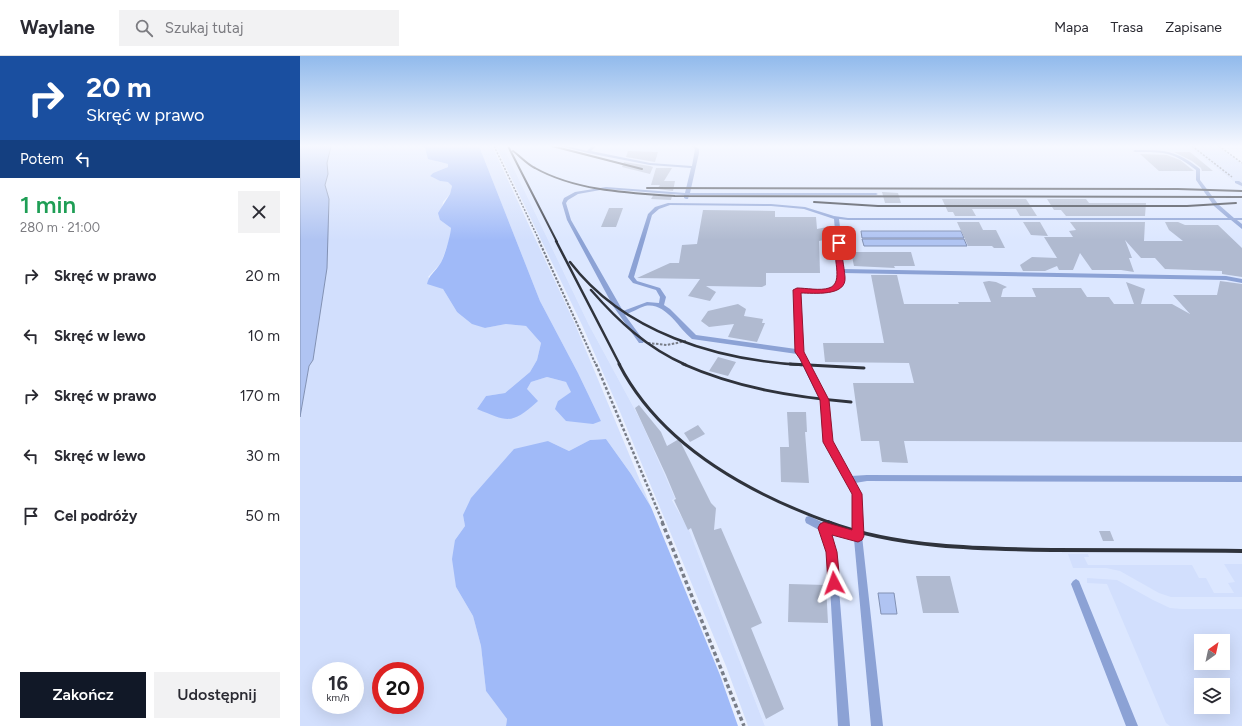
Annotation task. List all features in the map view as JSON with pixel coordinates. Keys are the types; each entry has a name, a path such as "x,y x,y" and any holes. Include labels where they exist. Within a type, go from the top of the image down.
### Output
{"lane":[{"path":"684,204 691,177"},
{"path":"1198,177 1198,180 1216,205 1242,227"},
{"path":"1237,182 1242,185"},
{"path":"641,341 621,314 568,220 564,203 566,199 577,193 600,189 686,194 876,194"},
{"path":"661,306 663,297 658,288 635,282 631,277 650,214 664,206 684,204 771,205 805,208 836,217 865,219 1242,219"},
{"path":"836,217 841,282 838,286 831,290 797,290 799,352 804,358 824,400 828,442 857,494 858,536 877,726"},
{"path":"840,271 1226,278 1242,281"},
{"path":"621,314 648,304 661,306 667,309 682,328 694,337 799,352"},
{"path":"850,480 867,478 1242,480"},
{"path":"809,520 824,528 858,536"},
{"path":"824,528 832,552 844,726"},
{"path":"1076,584 1132,726"}],"path":[{"path":"509,177 579,325 651,494 744,726"},
{"path":"1232,177 1237,182"},
{"path":"641,341 657,345 667,345 683,342 694,337"}],"shaded area":[{"path":"327,177 433,177 440,181 449,182 452,186 450,194 443,202 440,220 451,228 451,235 441,263 428,277 443,289 457,312 485,328 506,324 526,326 541,343 537,360 530,372 505,393 486,396 477,409 527,389 531,382 547,377 566,382 572,392 558,401 601,421 578,373 540,301 491,177 507,177 575,324 651,507 631,474 606,439 590,440 569,451 548,441 463,515 465,526 455,540 456,587 473,616 481,646 486,691 507,719 506,726 300,726 300,417 309,366 313,360 327,268 329,199 325,185"},
{"path":"327,177 325,185 329,199 327,268 313,360 309,366 300,417 300,178"},
{"path":"433,177 491,177 540,301 578,373 601,421 593,424 566,421 555,409 558,401 571,392 566,382 547,377 531,382 527,389 538,401 515,418 503,419 477,409 486,396 505,393 530,372 537,360 541,343 526,326 506,324 485,328 472,324 457,312 443,289 427,284 442,261 449,241 451,228 440,220 438,213 450,194 452,186 448,182 440,181"},
{"path":"511,177 518,177 589,325 640,419 675,498 672,500 689,530 765,726 748,726 726,666 618,407 582,325"},
{"path":"518,177 1228,177 1242,188 1242,726 765,726 689,530 672,499 675,498 640,419 589,325"},
{"path":"1228,177 1242,177 1242,188"},
{"path":"861,231 961,231 964,238 862,238"},
{"path":"862,239 964,239 967,246 864,246"},
{"path":"606,439 631,474 651,507 720,675 738,726 506,726 507,719 486,691 481,646 473,616 456,587 452,559 455,540 465,526 463,515 471,498 514,449 548,441 569,451 590,440"},
{"path":"1068,554 1088,554 1089,557 1084,557 1088,565 1192,565 1199,578 1206,578 1214,593 1234,593 1228,583 1235,582 1224,564 1242,564 1242,597 1171,597 1159,593 1120,571 1106,568 1073,568"},
{"path":"1087,578 1117,580 1170,608 1242,609 1242,726 1170,726 1166,723 1107,584 1087,583"},
{"path":"878,593 894,593 897,614 881,614"}],"building":[{"path":"653,177 666,177 664,181 675,181 673,191 657,189 660,185 651,185"},
{"path":"882,192 898,193 901,203 885,203"},
{"path":"654,194 672,196 671,200 651,199"},
{"path":"942,199 1026,199 1037,216 1020,216 1016,209 972,209 976,216 955,216 953,212 948,212"},
{"path":"1047,199 1086,199 1089,203 1146,203 1145,216 1066,216 1061,210 1054,210"},
{"path":"609,208 623,208 616,227 601,227"},
{"path":"703,210 775,211 775,217 816,217 817,229 827,227 828,239 819,241 820,273 766,273 766,285 762,287 706,286 716,292 710,301 688,296 700,279 637,278 670,263 679,263 682,245 697,244"},
{"path":"957,222 979,222 983,230 996,230 1005,248 994,248 992,246 968,246"},
{"path":"1023,222 1040,222 1048,236 1031,235"},
{"path":"1070,222 1145,222 1144,241 1183,241 1169,230 1165,222 1178,222 1185,225 1218,225 1242,248 1242,277 1222,274 1222,271 1165,269 1155,258 1141,258 1125,240 1132,258 1129,258 1134,272 1121,270 1092,270 1080,253 1073,270 1059,270 1057,266 1045,271 1023,271 1020,265 1032,257 1057,258 1044,237 1073,237 1069,231 1076,230"},
{"path":"851,252 911,252 915,266 894,266 895,268 854,266"},
{"path":"871,275 897,275 904,304 959,304 958,302 991,302 983,282 989,281 996,282 1007,287 1003,289 1001,297 1036,297 1032,288 1081,288 1087,297 1109,297 1114,304 1134,304 1126,282 1145,289 1141,304 1172,304 1190,314 1173,295 1217,295 1220,281 1242,284 1242,442 904,441 908,463 882,462 879,441 861,441 853,383 914,383 909,363 825,362 823,343 884,343"},
{"path":"738,304 746,309 744,316 763,319 762,323 765,323 757,342 728,337 734,324 709,327 701,321 708,311"},
{"path":"718,357 736,362 728,376 709,371"},
{"path":"639,405 661,432 667,446 679,439 711,503 716,508 714,530 721,528 762,623 751,628 784,709 766,719 691,528 688,530 674,500 676,499 666,475 635,408"},
{"path":"787,412 806,412 807,432 805,432 809,483 781,482 780,447 789,447"},
{"path":"698,425 705,434 690,442 684,433"},
{"path":"1099,531 1110,531 1114,541 1103,541"},
{"path":"916,576 950,576 959,613 923,613"},
{"path":"789,584 826,585 828,623 788,622"}],"railway":[{"path":"524,177 557,242"},
{"path":"555,177 603,190 675,196 1242,197"},
{"path":"647,188 1178,189 1242,191"},
{"path":"814,202 878,206 1187,206 1236,203"},
{"path":"556,241 620,365"},
{"path":"570,262 592,287 617,307 645,324 674,338 705,349 737,357 793,364"},
{"path":"591,290 634,333 658,350 686,365"},
{"path":"619,364 637,393 658,419 683,442 710,463 769,497 831,523"},
{"path":"683,364 724,379 766,390 851,402"},
{"path":"793,364 864,368"},
{"path":"793,364 802,365"},
{"path":"828,522 854,531 882,537 910,542 968,548 1242,551"}],"route":[{"path":"834,583 832,552 824,528 858,536 858,499 850,480 834,455 828,442 824,400 804,358 799,352 797,290 831,290 840,284 842,279 838,256 839,243"}]}
